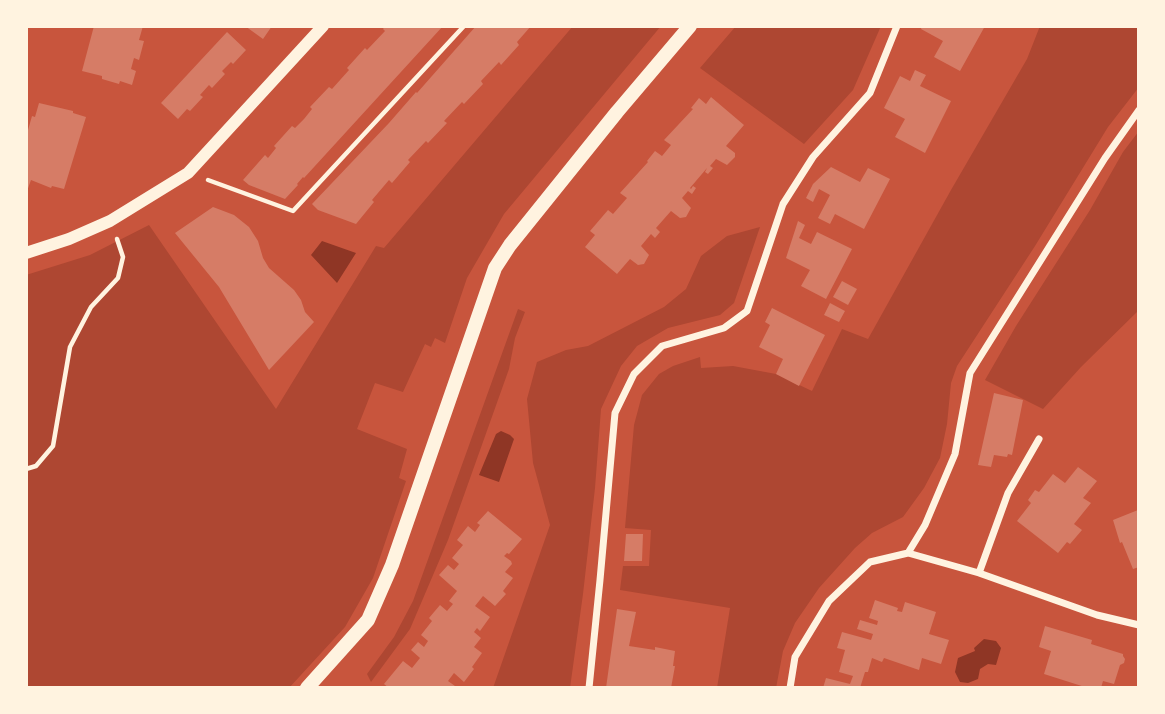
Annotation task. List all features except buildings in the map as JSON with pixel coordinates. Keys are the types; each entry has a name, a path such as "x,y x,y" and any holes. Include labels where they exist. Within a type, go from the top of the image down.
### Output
{"main road":[{"path":"307,688 368,620 392,565 495,268 510,245 617,112 690,26"}],"street":[{"path":"26,253 69,239 110,221 188,173 323,26"},
{"path":"589,688 615,413 634,374 662,346 724,328 747,311 783,204 813,157 870,93 897,26"},
{"path":"908,553 925,525 955,454 970,373 1105,158 1139,110"},
{"path":"979,573 1008,493 1039,439"},
{"path":"790,688 795,657 829,601 870,562 908,553 979,573 1097,615 1139,625"}],"path":[{"path":"188,173 293,211 464,26"},
{"path":"26,469 36,466 53,446 71,347 91,307 118,278 123,257 110,221"}],"shaded area":[{"path":"573,26 661,26 504,214 467,278 445,343 435,338 431,347 425,344 403,392 375,383 357,429 407,449 399,478 406,481 373,578 345,627 289,688 26,688 26,275 90,255 149,225 276,409 376,246 384,248"},
{"path":"736,26 881,26 853,90 804,144 700,68"},
{"path":"1040,26 1139,26 1139,87 1108,127 957,366 951,383 940,458 924,488 903,517 872,533 819,588 795,623 783,651 776,688 717,688 730,608 620,590 623,566 649,566 651,530 625,528 634,425 642,395 659,374 700,357 701,368 733,366 776,374 812,391 842,329 868,339 1027,59"},
{"path":"1139,131 1139,310 1043,409 985,380 1123,152"},
{"path":"760,227 734,303 720,315 668,328 637,346 621,366 601,409 595,488 570,688 493,688 550,525 533,463 527,399 537,362 566,350 588,346 664,307 686,289 701,256 727,236"},
{"path":"322,241 356,253 337,283 311,255"},
{"path":"518,309 525,312 515,338 509,369 448,540 410,629 371,682 367,674 394,637 413,601"},
{"path":"501,431 514,439 499,482 479,475 496,434"},
{"path":"984,639 996,641 1001,648 996,665 988,664 980,669 978,679 968,683 960,682 955,672 958,658 975,651 974,648"}]}
